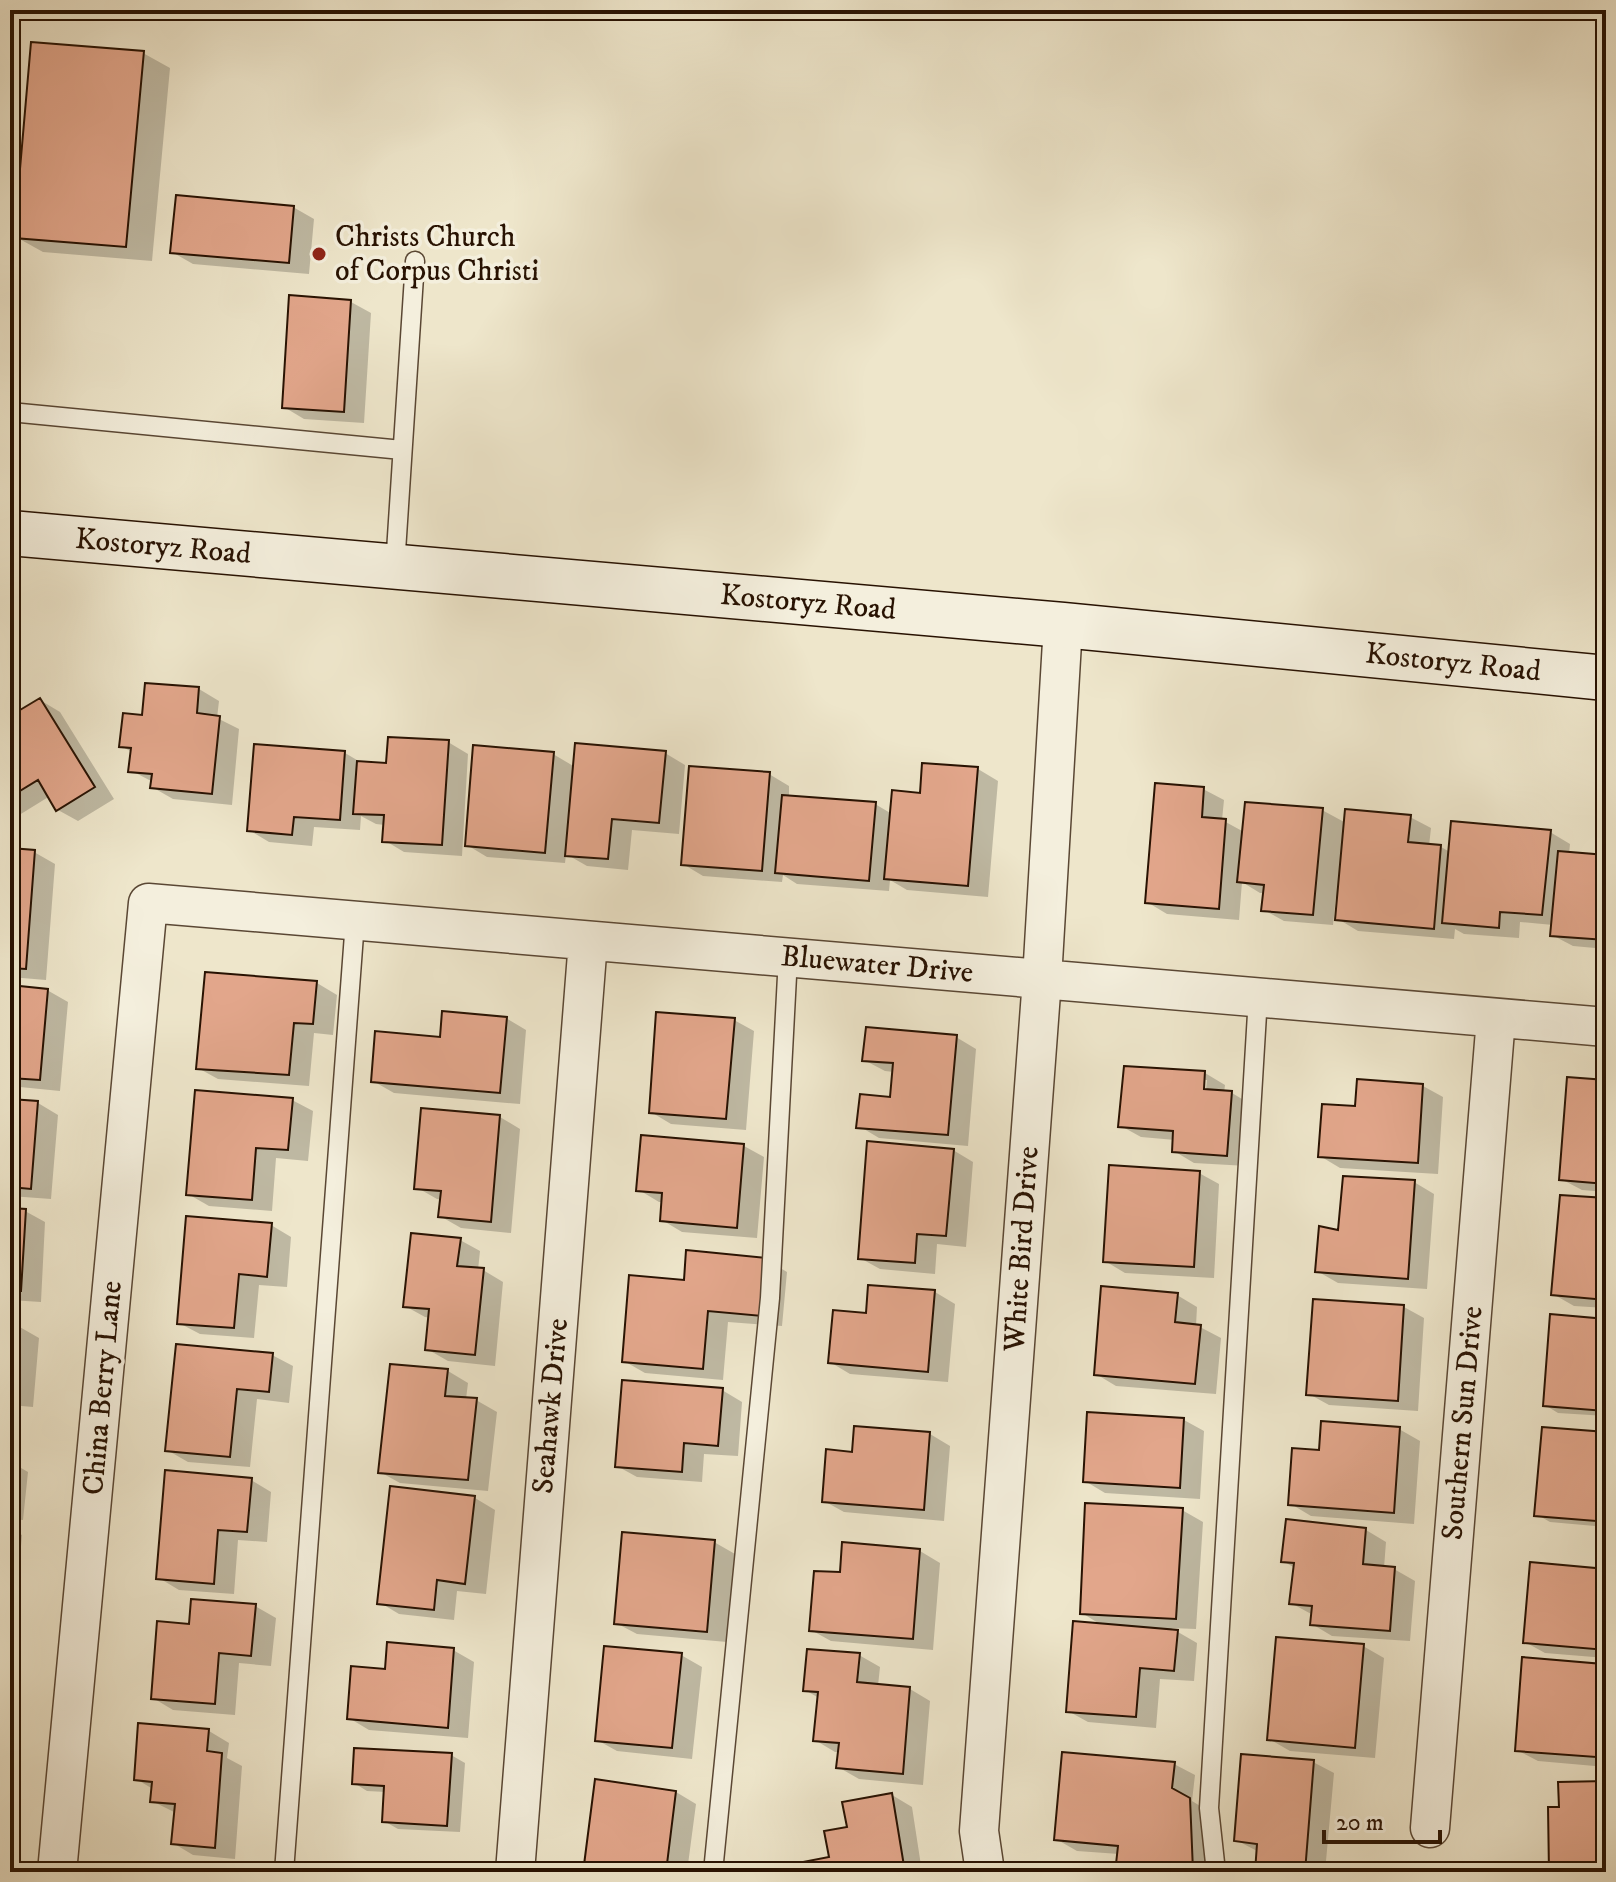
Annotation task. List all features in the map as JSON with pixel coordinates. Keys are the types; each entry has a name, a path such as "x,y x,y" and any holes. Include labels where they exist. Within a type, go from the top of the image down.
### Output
{"main road":[{"name":"Kostoryz Road","path":"10,533 1063,625 1606,678"}],"street":[{"name":"White Bird Drive","path":"985,1872 979,1831 1042,979 1063,625"},
{"name":"Bluewater Drive","path":"148,903 1606,1027"},
{"name":"China Berry Lane","path":"57,1872 148,903"},
{"name":"Seahawk Drive","path":"515,1872 588,941"},
{"name":"Southern Sun Drive","path":"1430,1828 1496,1018"}],"lane":[{"path":"395,567 415,261"},
{"path":"10,412 402,450"},
{"path":"284,1872 355,921"},
{"path":"713,1872 770,1298 788,957"},
{"path":"1216,1872 1209,1808 1258,997"}],"building":[{"path":"31,42 144,51 126,247 14,238"},
{"path":"176,195 294,206 289,263 170,253"},
{"path":"289,295 351,300 344,412 282,408"},
{"path":"145,683 199,687 197,713 220,716 212,794 150,788 152,774 128,772 131,748 119,747 123,713 142,715"},
{"path":"40,698 95,787 56,811 38,780 10,797 10,716"},
{"path":"388,737 449,740 442,845 382,842 384,815 353,814 357,761 386,763"},
{"path":"575,743 666,751 659,823 612,819 608,859 565,856"},
{"path":"254,744 345,751 340,820 294,817 292,835 247,831"},
{"path":"473,745 554,752 545,853 465,846"},
{"path":"922,763 978,767 968,886 884,879 892,790 920,793"},
{"path":"689,766 770,772 762,871 681,865"},
{"path":"1155,783 1204,787 1202,817 1226,819 1219,909 1145,903"},
{"path":"782,795 876,802 869,881 775,873"},
{"path":"1245,802 1323,808 1313,915 1261,911 1264,885 1237,882"},
{"path":"1345,809 1411,815 1408,842 1441,845 1434,929 1335,920"},
{"path":"1451,821 1551,830 1542,915 1500,912 1499,928 1442,923"},
{"path":"10,848 35,850 26,969 10,968"},
{"path":"1558,851 1606,855 1606,940 1550,936"},
{"path":"205,972 317,981 313,1024 294,1023 289,1075 196,1069"},
{"path":"10,985 48,989 40,1080 10,1078"},
{"path":"442,1011 507,1017 500,1093 371,1082 375,1031 440,1037"},
{"path":"656,1012 735,1018 726,1119 649,1113"},
{"path":"866,1027 957,1035 948,1135 856,1128 860,1094 890,1097 893,1063 862,1061"},
{"path":"1124,1066 1205,1071 1204,1089 1232,1091 1227,1156 1172,1152 1173,1131 1118,1127"},
{"path":"1567,1077 1606,1080 1606,1184 1559,1180"},
{"path":"1357,1079 1423,1084 1418,1163 1318,1157 1322,1104 1355,1106"},
{"path":"195,1090 293,1098 288,1150 256,1148 252,1200 186,1195"},
{"path":"10,1099 38,1101 31,1189 10,1187"},
{"path":"421,1108 500,1115 491,1222 438,1217 441,1191 414,1189"},
{"path":"641,1135 744,1144 737,1228 660,1221 662,1193 636,1191"},
{"path":"867,1141 954,1149 946,1236 917,1234 915,1263 858,1259"},
{"path":"1109,1165 1200,1171 1194,1267 1103,1262"},
{"path":"1343,1176 1415,1180 1408,1279 1315,1272 1319,1226 1338,1230"},
{"path":"1560,1195 1606,1198 1606,1300 1551,1295"},
{"path":"10,1208 26,1209 21,1291 10,1291"},
{"path":"186,1216 272,1223 267,1277 239,1274 234,1328 177,1324"},
{"path":"411,1233 461,1238 457,1266 484,1268 475,1355 425,1350 429,1309 403,1307"},
{"path":"686,1250 767,1258 762,1316 708,1311 703,1369 622,1362 629,1275 684,1280"},
{"path":"868,1285 935,1290 928,1372 828,1363 833,1310 866,1313"},
{"path":"1101,1286 1178,1293 1175,1322 1201,1325 1195,1384 1094,1375"},
{"path":"1313,1299 1404,1305 1398,1401 1306,1395"},
{"path":"1550,1314 1606,1319 1605,1411 1543,1406"},
{"path":"10,1323 19,1324 13,1396 10,1396"},
{"path":"176,1344 273,1353 269,1392 237,1389 230,1457 165,1451"},
{"path":"390,1364 448,1369 445,1396 477,1398 468,1480 378,1473"},
{"path":"622,1380 723,1388 718,1446 684,1443 682,1472 615,1467"},
{"path":"1087,1412 1184,1418 1180,1488 1083,1482"},
{"path":"1321,1421 1400,1427 1394,1513 1288,1505 1292,1448 1319,1450"},
{"path":"854,1426 930,1432 924,1510 822,1502 826,1449 852,1452"},
{"path":"1542,1427 1606,1432 1606,1462 1601,1461 1596,1521 1534,1516"},
{"path":"165,1470 252,1478 247,1532 218,1530 214,1584 156,1579"},
{"path":"390,1486 475,1496 465,1584 437,1580 434,1610 377,1604"},
{"path":"1085,1503 1183,1508 1176,1619 1080,1614"},
{"path":"1286,1519 1366,1528 1363,1564 1395,1567 1390,1631 1310,1625 1312,1606 1289,1604 1294,1563 1281,1562"},
{"path":"622,1532 715,1540 707,1632 614,1624"},
{"path":"842,1542 920,1549 913,1639 809,1631 814,1571 840,1572"},
{"path":"1530,1562 1606,1569 1606,1650 1523,1643"},
{"path":"191,1599 256,1604 251,1656 219,1653 215,1704 151,1699 157,1621 189,1624"},
{"path":"1073,1621 1178,1630 1174,1671 1140,1668 1136,1717 1066,1712"},
{"path":"1276,1637 1364,1644 1355,1748 1267,1740"},
{"path":"387,1642 454,1648 448,1728 347,1719 351,1666 385,1669"},
{"path":"604,1646 682,1653 672,1748 595,1741"},
{"path":"807,1649 860,1653 857,1682 910,1687 903,1774 836,1768 839,1743 813,1741 818,1692 803,1691"},
{"path":"1522,1657 1603,1664 1596,1757 1515,1751"},
{"path":"138,1723 209,1729 207,1751 222,1753 215,1848 171,1844 175,1804 150,1802 152,1782 134,1780"},
{"path":"354,1748 452,1753 447,1826 382,1822 384,1786 352,1784"},
{"path":"1062,1752 1175,1762 1172,1788 1190,1798 1193,1871 1116,1864 1118,1846 1054,1840"},
{"path":"1241,1754 1314,1760 1305,1872 1255,1872 1257,1844 1234,1841"},
{"path":"595,1779 676,1791 666,1872 635,1872 584,1865"},
{"path":"1606,1781 1606,1872 1549,1872 1548,1807 1559,1807 1558,1782"},
{"path":"892,1793 905,1872 782,1872 782,1866 829,1857 824,1831 847,1827 842,1802"}],"place":[{"name":"Christs Church of Corpus Christi","path":"319,254"}]}
